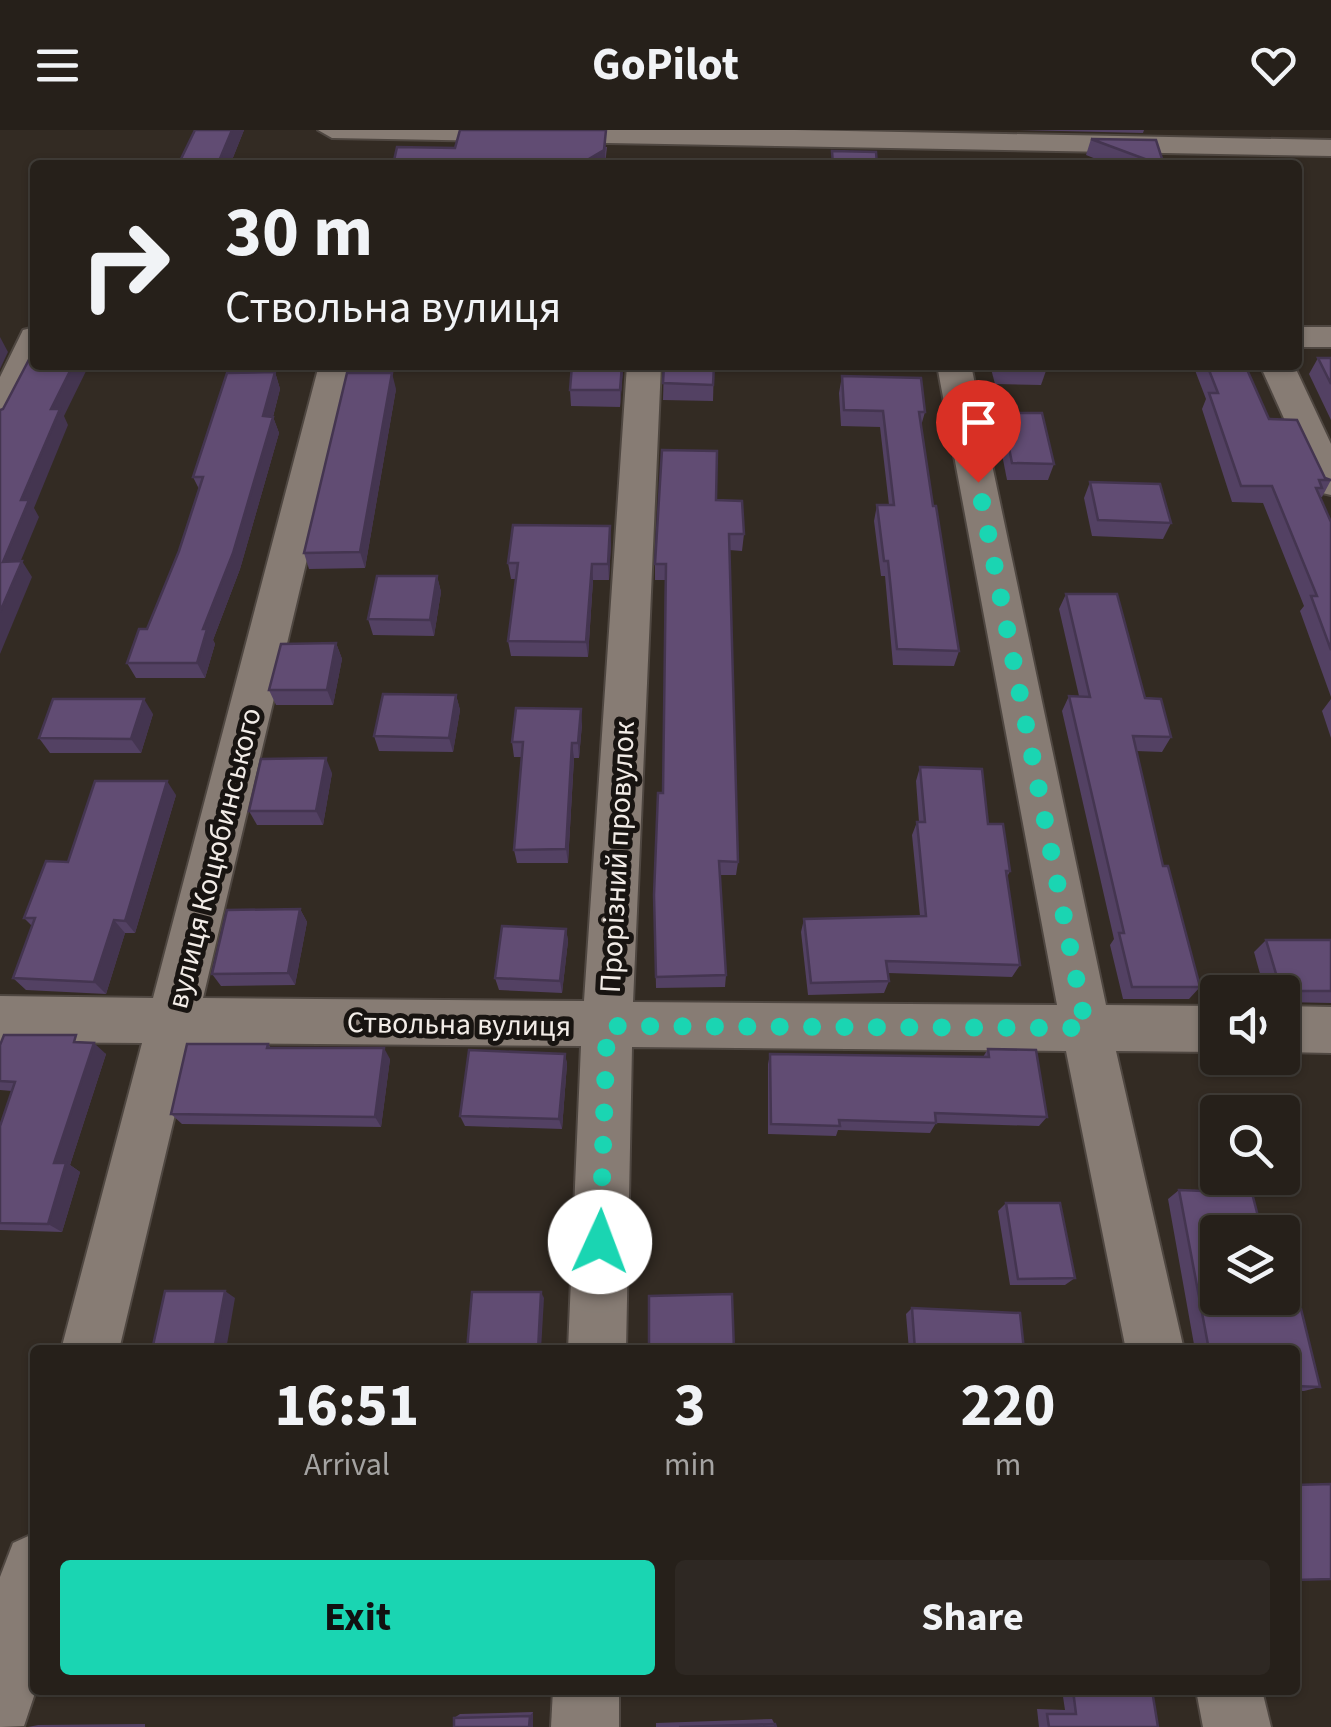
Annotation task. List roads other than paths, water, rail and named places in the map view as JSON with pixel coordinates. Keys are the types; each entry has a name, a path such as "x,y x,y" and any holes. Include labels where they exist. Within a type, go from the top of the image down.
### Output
{"street":[{"path":"332,130 903,145 1331,148"},
{"path":"389,160 398,131"},
{"path":"0,325 30,326"},
{"path":"1302,338 1331,338"},
{"path":"0,414 30,348"},
{"name":"вулиця Коцюбинського","path":"91,1345 335,370"},
{"name":"Прорізний провулок","path":"597,1345 607,1026 644,370"},
{"path":"955,370 1086,1028 1155,1345"},
{"path":"1280,370 1331,483"},
{"name":"Ствольна вулиця","path":"0,1020 1200,1029"},
{"path":"1300,1030 1331,1030"},
{"path":"0,1702 30,1585"},
{"path":"585,1727 586,1695"},
{"path":"1230,1695 1237,1727"}]}
